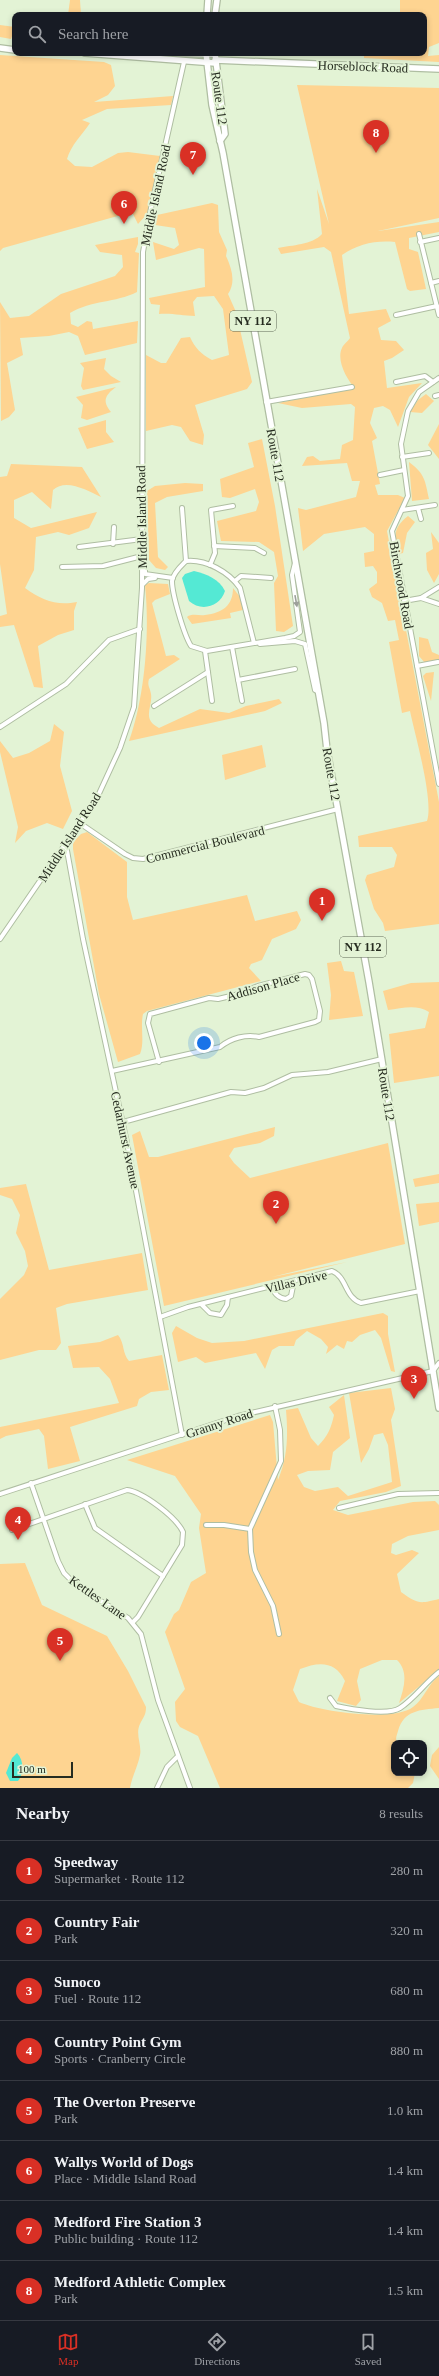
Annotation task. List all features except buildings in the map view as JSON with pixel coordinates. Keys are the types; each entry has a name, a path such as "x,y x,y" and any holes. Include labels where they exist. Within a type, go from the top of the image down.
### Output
{"main road":[{"path":"207,12 208,0"},
{"path":"215,12 217,0"},
{"path":"0,48 12,50"},
{"name":"Horseblock Road","path":"143,56 184,62 207,63 215,58 439,68"},
{"name":"Route 112","path":"206,56 218,139 220,141 319,692 382,1059 439,1408"},
{"name":"Route 112","path":"215,58 225,134 220,141"}],"street":[{"name":"Middle Island Road","path":"0,939 81,824 97,798 120,748 134,707 142,588 143,252 151,208 184,62"},
{"path":"419,234 426,272 431,283 439,315"},
{"path":"420,242 439,238"},
{"path":"431,283 439,281"},
{"path":"396,315 437,306"},
{"path":"396,382 425,376 433,382"},
{"name":"Birchwood Road","path":"439,378 419,392 408,411 402,432 402,457 408,496 394,524 393,538 439,784"},
{"path":"266,402 352,387"},
{"path":"402,457 429,453"},
{"path":"380,475 404,470"},
{"path":"402,510 435,505"},
{"path":"210,565 216,553 211,510 233,506"},
{"path":"182,508 186,561 173,579 188,642 191,646 205,651 294,636 300,632 292,575 295,563"},
{"path":"418,508 421,519"},
{"path":"113,544 114,527"},
{"path":"78,547 113,544 142,539"},
{"path":"214,546 255,548 264,552"},
{"path":"62,567 103,566 142,555 145,574 173,579"},
{"path":"186,561 194,560 210,565 236,581 240,588 254,643"},
{"path":"236,581 241,576 271,578"},
{"path":"142,588 144,581 148,579 173,579"},
{"path":"404,601 421,598 439,588"},
{"path":"421,598 439,604"},
{"path":"0,728 66,684 109,640 140,629"},
{"path":"254,643 274,644 295,641 305,644 315,690 319,692"},
{"path":"232,647 242,701"},
{"path":"205,651 212,701"},
{"path":"417,666 438,662"},
{"path":"238,680 295,670"},
{"path":"154,706 208,672"},
{"name":"Commercial Boulevard","path":"81,824 125,854 133,858 143,859 338,809"},
{"name":"Cedarhurst Avenue","path":"66,845 83,939 123,1122 182,1435"},
{"name":"Addison Place","path":"112,1071 134,1065 159,1062 220,1047 229,1041 251,1035 259,1037 319,1020 320,1011 312,979 309,975 301,975 258,986 235,995 218,999 209,998 150,1014 148,1023 159,1062"},
{"path":"123,1122 231,1092 243,1094 262,1089 292,1076 328,1072 382,1059"},
{"name":"Villas Drive","path":"160,1317 201,1304 332,1271 340,1276 351,1296 361,1303 420,1291"},
{"path":"272,1286 274,1294 280,1298 286,1299 291,1296 294,1281"},
{"path":"201,1304 210,1313 220,1315 227,1306 228,1297"},
{"path":"433,1371 439,1363"},
{"name":"Granny Road","path":"0,1494 275,1406 433,1371"},
{"path":"275,1406 280,1430 281,1460 250,1530 254,1570 272,1606 279,1634"},
{"name":"Kettles Lane","path":"32,1483 58,1561 70,1579 133,1622 141,1634 158,1700 177,1757 190,1788"},
{"path":"12,1530 121,1492 132,1491 169,1514 180,1525 184,1539 164,1576 133,1622"},
{"path":"339,1508 398,1494 439,1493"},
{"path":"85,1504 95,1528 164,1576"},
{"path":"206,1525 224,1524 250,1530"},
{"path":"330,1698 336,1706 342,1708 375,1711 399,1710 439,1672"},
{"path":"157,1788 166,1768 177,1757"}],"shaded area":[{"path":"70,0 80,0 81,12 68,12"},
{"path":"400,0 439,0 439,43 429,47 428,56 439,55 439,62 364,58 364,56 427,56 427,12 400,12"},
{"path":"0,25 12,27 11,39 0,37"},
{"path":"0,55 104,62 111,65 115,86 108,95 94,102 173,96 171,105 107,109 82,120 90,123 74,145 67,159 75,166 92,167 118,153 128,152 160,156 147,214 138,224 132,212 3,248 0,251"},
{"path":"297,85 439,88 439,218 378,231 439,222 439,232 409,238 409,249 418,252 426,289 410,291 407,289 395,242 374,242 354,248 342,255 349,314 386,309 391,321 378,328 381,340 396,341 404,350 392,358 384,361 387,388 422,383 409,397 398,427 390,410 383,406 374,408 370,423 377,438 372,441 380,484 375,485 378,495 398,495 405,498 387,531 439,802 439,924 385,931 383,923 374,909 365,880 367,875 394,867 397,855 392,847 359,847 358,836 427,821 428,812 426,784 410,711 402,713 389,642 399,640 395,620 388,621 382,603 372,597 369,589 377,583 377,572 373,566 365,567 364,553 374,551 374,534 365,527 324,534 303,551 298,508 306,510 356,497 360,481 352,481 347,463 302,466 307,457 313,456 320,461 340,459 342,445 353,440 355,407 351,404 302,408 278,403 355,388 343,370 341,364 340,358 342,348 350,338 331,252 324,247 281,254 278,248 307,242 318,238 322,234 317,189 329,224"},
{"path":"212,203 218,205 219,232 227,250 226,256 232,275 232,285 228,294 236,312 252,382 247,389 195,405 204,435 203,445 190,441 181,427 172,425 146,431 146,355 161,363 166,363 181,338 190,337 199,350 212,360 229,355 223,309 214,296 197,297 193,302 195,316 159,314 160,305 151,304 149,298 205,287 204,249 199,248 156,260 153,242 174,249 179,245 175,228 155,225 157,215"},
{"path":"138,237 138,244 135,252 139,253 137,292 129,296 87,306 70,313 71,324 78,327 87,321 92,322 93,329 138,321 137,343 85,355 78,336 69,332 49,336 20,338 23,355 7,363 15,410 9,417 1,421 0,302 10,318 29,316 61,294 115,276 123,267 122,255 100,252 95,245"},
{"path":"106,358 104,369 111,376 121,382 83,390 81,386 84,368 80,363"},
{"path":"116,387 106,398 106,405 111,412 87,420 81,418 83,405 76,397"},
{"path":"426,394 434,401 422,413 410,412 418,400"},
{"path":"106,420 106,432 114,442 87,449 78,428"},
{"path":"439,424 439,459 428,445"},
{"path":"262,439 275,506 293,626 284,632 276,631 274,583 278,576 274,552 259,542 221,541 217,521 256,511 259,502 255,489 230,498 222,497 220,479 254,467 248,443"},
{"path":"409,462 424,478 429,499 412,501"},
{"path":"11,464 82,467 101,497 84,489 64,485 53,490 51,509 32,492 14,500 14,518 31,528 97,512 89,528 69,535 58,532 36,537 34,570 25,588 37,596 50,601 62,603 77,602 74,611 74,630 58,635 38,646 43,688 34,687 14,625 0,627 0,616 7,614 0,564 0,477 7,476"},
{"path":"185,483 203,484 203,491 167,497 155,503 158,557 168,567 165,570 156,568 149,560 147,491 155,486"},
{"path":"408,516 415,522 407,533 403,553 398,554 396,542 397,529"},
{"path":"431,532 439,543 439,574 434,583 427,570 426,553 433,549"},
{"path":"149,583 168,584 170,594 155,600 152,603 166,656 174,655 180,659 148,681 151,692 149,712 150,721 159,728 200,709 229,713 246,706 279,699 282,703 265,711 129,741 139,705 145,664 147,623 145,585"},
{"path":"233,588 240,597 243,610 230,613 231,618 192,624 187,617 193,615 211,614 226,607 233,594"},
{"path":"419,637 428,639 432,652 439,655 439,661 425,663 419,656"},
{"path":"434,672 431,701 423,676 426,673"},
{"path":"54,724 64,732 60,766 72,811 63,829 47,823 26,831 15,843 18,827 0,752 0,741 13,758 29,753 50,741"},
{"path":"262,745 266,767 225,780 222,755"},
{"path":"87,832 127,862 127,897 133,920 247,895 255,921 297,911 301,920 296,929 272,939 262,960 251,964 249,968 261,981 147,1011 143,1014 142,1044 140,1054 118,1062 99,994 73,849 73,842 81,834"},
{"path":"341,961 344,971 354,972 363,1016 329,1020 331,995 327,963"},
{"path":"439,982 439,1076 394,1083 389,1034 425,1028 429,1012 414,1007 388,1010 383,991 411,983"},
{"path":"275,1127 274,1136 260,1143 234,1148 229,1156 234,1163 250,1178 388,1143 405,1244 272,1277 347,1262 164,1306 132,1135 140,1131 149,1157 158,1157"},
{"path":"439,1174 439,1183 415,1187 413,1179"},
{"path":"26,1184 49,1270 142,1253 148,1290 67,1304 56,1308 61,1343 56,1350 39,1350 0,1360 0,1299 24,1275 28,1266 25,1251 16,1233 20,1215 12,1199 0,1195 0,1188"},
{"path":"439,1202 439,1222 419,1226 416,1204"},
{"path":"383,1313 388,1316 388,1334 395,1372 391,1371 381,1338 375,1330 360,1335 352,1342 347,1341 344,1349 337,1345 326,1354 328,1347 321,1339 307,1331 296,1340 294,1346 279,1346 272,1350 265,1369 256,1353 205,1363 196,1357 178,1362 172,1333 176,1326 197,1338 212,1343 244,1341"},
{"path":"118,1335 122,1342 125,1355 129,1361 162,1355 169,1390 151,1392 139,1399 137,1406 70,1427 80,1461 48,1469 44,1436 39,1429 6,1436 0,1439 0,1427 119,1403 110,1379 99,1367 73,1368 68,1346 100,1342"},
{"path":"391,1388 395,1409 391,1420 401,1486 386,1492 340,1501 333,1510 348,1515 413,1502 435,1501 439,1505 439,1530 408,1536 392,1544 391,1553 396,1555 412,1550 419,1553 397,1574 401,1592 411,1599 419,1602 439,1599 439,1670 399,1703 404,1686 404,1675 401,1665 397,1660 382,1660 360,1669 357,1681 361,1700 356,1706 337,1701 345,1681 336,1669 326,1664 313,1665 300,1669 293,1690 299,1702 309,1706 357,1714 390,1714 404,1712 417,1704 435,1679 439,1676 439,1708 425,1709 409,1715 401,1724 396,1740 391,1740 391,1776 414,1776 413,1783 408,1788 220,1788 198,1736 180,1727 176,1721 175,1702 185,1689 165,1632 174,1614 179,1610 191,1582 206,1573 199,1528 201,1514 175,1476 127,1460 270,1415 273,1422 278,1480 285,1454 287,1428 286,1410 298,1408 311,1438 318,1446 327,1435 333,1420 334,1415 329,1407 344,1395 350,1438 333,1452 330,1470 308,1471 297,1475 304,1487 315,1491 338,1487 348,1496 392,1482 388,1445 383,1433 374,1435 369,1449 361,1463 349,1393"},
{"path":"25,1563 42,1605 107,1636 128,1671 146,1707 138,1732 140,1755 130,1788 0,1788 0,1564"},
{"path":"439,1747 439,1779 430,1766 432,1755"}],"water":[{"path":"194,571 216,580 225,591 223,596 215,604 204,607 189,601 182,578 185,574"},
{"path":"17,1753 22,1763 21,1775 18,1781 10,1781 6,1773 12,1758"}],"place":[{"name":"Medford Athletic Complex","path":"376,153"},
{"name":"Medford Fire Station 3","path":"193,175"},
{"name":"Wallys World of Dogs","path":"124,224"},
{"name":"Speedway","path":"322,921"},
{"name":"Country Fair","path":"276,1224"},
{"name":"Sunoco","path":"414,1399"},
{"name":"Country Point Gym","path":"18,1540"},
{"name":"The Overton Preserve","path":"60,1661"}]}
